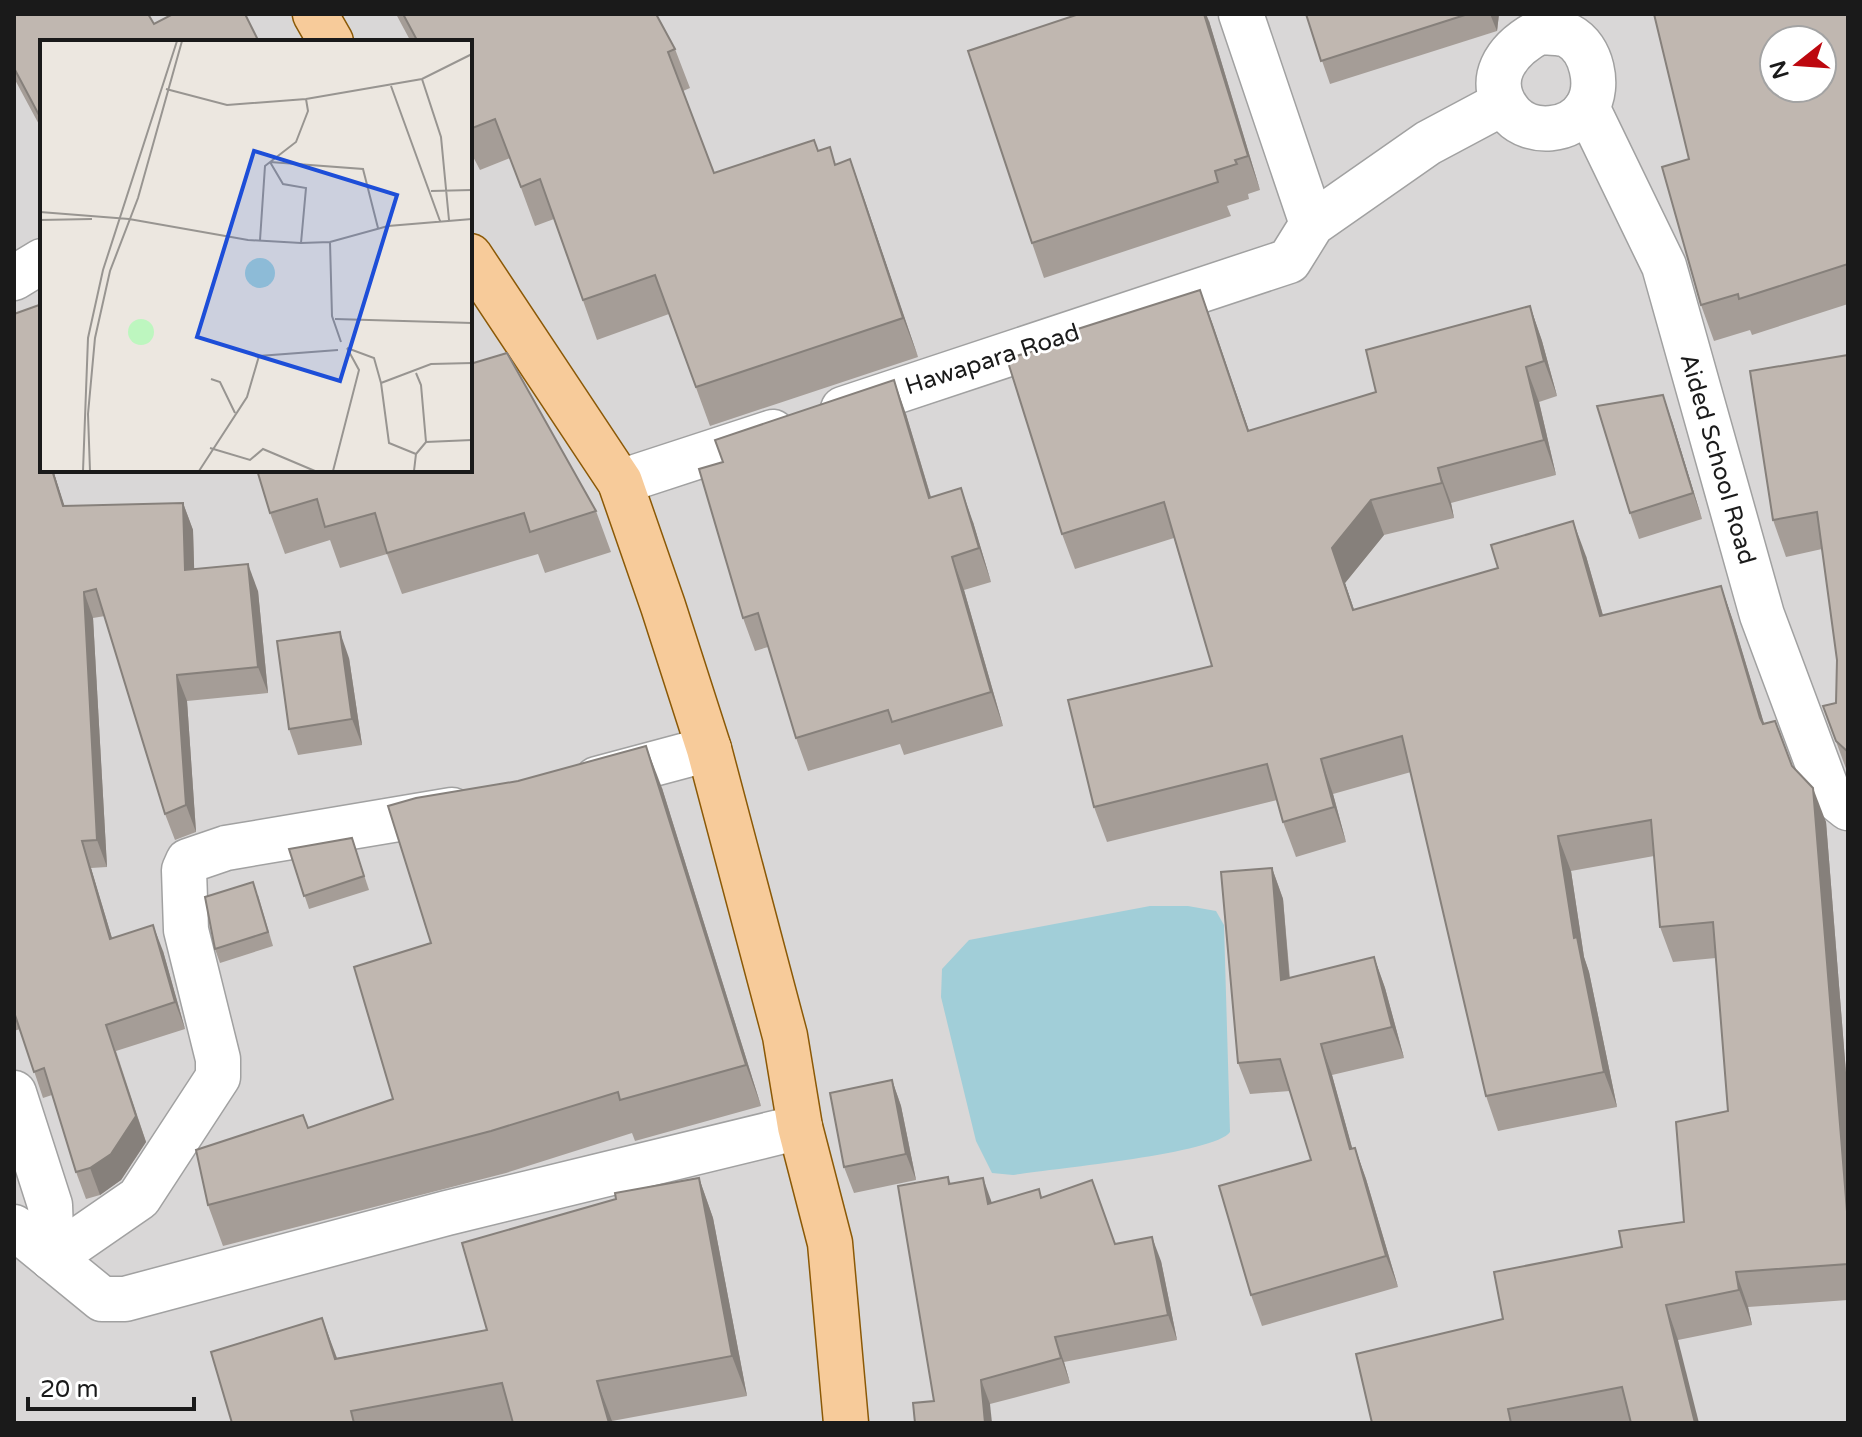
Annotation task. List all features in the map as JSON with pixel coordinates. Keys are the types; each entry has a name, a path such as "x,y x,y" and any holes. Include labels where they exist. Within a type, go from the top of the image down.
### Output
{"main road":[{"path":"315,14 330,40"},
{"path":"472,259 620,482 709,749 785,1036 800,1127 830,1243 846,1423"}],"street":[{"path":"1241,14 1312,224"},
{"path":"1540,20 1581,46 1594,80 1587,107 1571,121 1536,130 1523,125 1503,103 1499,74 1507,57 1540,20"},
{"name":"Hawapara Road","path":"620,482 1289,261 1312,224 1428,143 1503,103"},
{"name":"Aided School Road","path":"1587,107 1664,266 1762,615 1828,792 1848,808"},
{"path":"14,278 40,262"},
{"path":"558,790 709,749"},
{"path":"52,1258 139,1198 218,1077 218,1059 186,930 184,870 188,861 226,848 497,803"},
{"path":"14,1093 50,1205 52,1258"},
{"path":"14,1227 102,1299 125,1299 447,1213 800,1127"}],"shaded area":[{"path":"14,14 1848,14 1848,1423 14,1423"}],"water":[{"path":"1150,906 1188,906 1216,911 1224,925 1230,1132 1218,1140 1164,1154 1013,1175 992,1173 976,1141 941,997 942,969 969,940"}],"building":[{"path":"14,14 148,14 154,24 173,14 245,14 258,40 40,40 40,117 14,68"},
{"path":"403,14 656,14 675,49 668,52 714,173 814,140 818,151 830,147 835,165 850,159 903,318 696,387 655,275 583,300 540,179 521,187 495,119 472,128 472,40 417,40"},
{"path":"1079,14 1204,14 1248,156 1235,160 1237,164 1215,171 1218,182 1032,243 968,51"},
{"path":"1306,14 1468,14 1321,61"},
{"path":"1654,14 1848,14 1848,264 1739,299 1738,294 1701,305 1662,167 1689,159"},
{"path":"1200,290 1248,431 1376,392 1366,350 1530,306 1544,361 1526,367 1544,440 1438,468 1442,483 1371,500 1332,548 1353,610 1498,568 1491,545 1573,521 1600,616 1721,586 1760,718 1763,724 1775,721 1792,766 1813,788 1848,1224 1848,1264 1736,1272 1739,1290 1666,1305 1695,1423 1631,1423 1622,1387 1508,1409 1511,1423 1372,1423 1356,1354 1503,1319 1494,1272 1622,1247 1619,1231 1684,1222 1676,1122 1728,1111 1713,922 1660,927 1651,820 1558,836 1574,938 1577,937 1604,1072 1486,1096 1402,736 1321,759 1334,807 1283,822 1267,764 1094,807 1068,700 1212,666 1164,502 1062,534 1007,359 1064,341 1062,334"},
{"path":"40,305 40,472 53,472 63,506 183,503 185,570 248,564 258,667 177,675 186,805 165,814 96,589 84,592 97,840 82,841 110,939 153,925 175,1002 106,1025 136,1116 111,1154 90,1168 76,1172 44,1068 34,1072 14,1012 14,314"},
{"path":"507,353 596,511 530,532 524,513 387,553 375,513 325,527 317,499 270,513 258,472 472,472 472,363"},
{"path":"1848,355 1848,752 1836,741 1823,706 1836,703 1837,660 1817,512 1773,520 1750,371"},
{"path":"894,380 929,498 961,488 979,548 952,557 991,692 892,722 888,710 796,738 758,613 743,618 699,469 723,462 715,440"},
{"path":"1663,395 1693,493 1630,513 1597,406"},
{"path":"340,632 352,719 289,729 277,641"},
{"path":"646,746 746,1065 620,1100 618,1092 491,1131 208,1205 196,1150 303,1115 308,1128 393,1099 354,967 431,943 388,806 416,798 518,781"},
{"path":"352,838 364,876 304,896 289,849"},
{"path":"1272,868 1281,980 1374,957 1392,1027 1321,1044 1350,1149 1355,1148 1386,1256 1251,1295 1219,1186 1311,1160 1280,1059 1238,1063 1221,872"},
{"path":"253,882 268,932 215,949 205,897"},
{"path":"892,1080 906,1154 844,1167 830,1093"},
{"path":"948,1177 949,1184 983,1178 988,1204 1039,1189 1041,1198 1092,1180 1115,1244 1152,1237 1168,1315 1055,1337 1061,1358 981,1380 985,1423 915,1423 913,1403 934,1401 898,1186"},
{"path":"699,1178 732,1356 597,1381 609,1423 513,1423 502,1383 351,1411 354,1423 232,1423 211,1352 322,1318 335,1359 487,1330 462,1243 616,1199 615,1193"}]}
